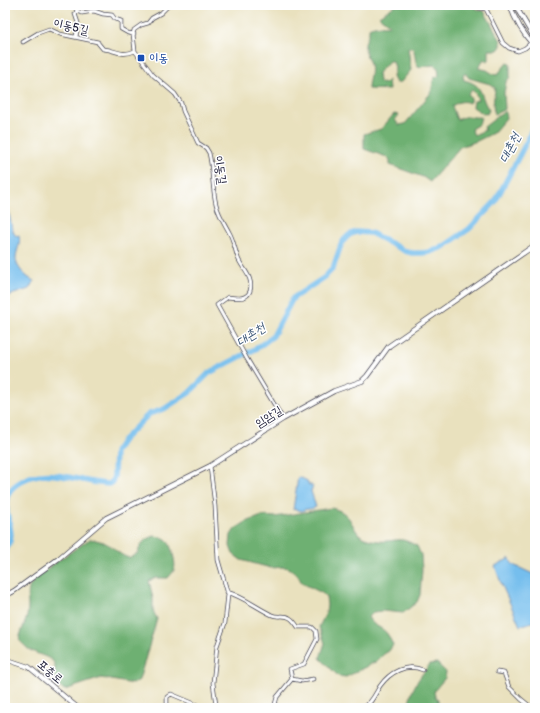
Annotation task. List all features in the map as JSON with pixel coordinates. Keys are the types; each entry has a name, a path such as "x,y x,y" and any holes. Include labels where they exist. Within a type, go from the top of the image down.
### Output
{"main road":[{"path":"510,5 512,14 535,47"},
{"path":"516,5 535,39"},
{"name":"임암길","path":"5,596 58,559 106,518 210,466 283,419 334,391 362,381 385,350 394,342 535,245"},
{"name":"포충로","path":"5,657 29,667 78,708"}],"street":[{"path":"74,5 77,11 75,14 78,23 76,36"},
{"path":"135,51 134,34 136,28 148,23 169,5"},
{"path":"473,5 479,8 486,7 503,43 509,48 518,51 531,43"},
{"path":"532,5 535,17"},
{"path":"77,11 82,13 94,11 112,15 115,19 121,21 121,29 128,33 134,34"},
{"name":"이동5길","path":"23,42 38,33 49,29 60,34 76,36 98,42 103,49 109,49 117,54 127,54 135,51"},
{"name":"이동길","path":"135,51 153,74 175,94 198,143 206,148 209,153 216,206 221,220 230,233 238,258 249,275 250,284 250,292 245,297 228,297 217,305 239,346 283,419"},
{"path":"210,466 215,506 218,560 227,592 225,623 217,646 214,673 213,690 216,705 219,708"},
{"path":"227,592 249,601 273,616 289,617 298,627 312,627 315,629 318,639 308,658 302,665 290,669 292,679"},
{"path":"363,708 369,704 377,694 384,681 400,668 416,667 423,670"},
{"path":"497,672 504,673 510,687 532,708"},
{"path":"292,679 302,681 313,678"},
{"path":"274,708 277,697 292,679"},
{"path":"167,708 167,697 171,694 202,708 216,705"}],"green space":[{"path":"396,5 470,5 484,11 501,41 501,46 498,50 489,50 489,60 487,61 484,59 478,68 487,70 497,75 507,63 510,64 510,77 506,82 504,93 505,109 495,114 493,105 495,88 490,84 469,78 465,73 463,76 464,80 471,82 479,88 489,110 487,114 482,113 473,107 474,101 478,100 476,94 472,90 468,94 471,99 469,103 460,102 452,106 457,120 466,117 481,117 479,124 471,129 474,135 485,130 484,127 505,111 506,118 493,133 460,147 430,182 423,177 390,165 390,160 387,157 364,149 364,134 381,129 394,114 399,115 395,120 399,125 405,124 430,94 434,78 439,76 438,68 434,65 419,67 416,63 413,48 408,48 411,70 401,82 396,83 393,77 395,68 393,61 389,61 378,73 379,82 384,84 388,80 389,90 368,89 370,67 365,48 369,28 374,26 390,25 379,16"},
{"path":"331,508 339,510 345,514 356,531 365,538 382,541 405,540 417,546 421,555 422,570 420,595 417,602 403,613 383,611 373,612 368,617 370,621 386,632 393,645 389,651 377,661 346,677 338,676 320,658 325,643 319,627 326,613 326,597 322,593 302,583 297,574 289,568 271,568 241,560 233,554 230,546 231,535 235,529 246,522 262,516 275,517"},
{"path":"155,536 164,538 169,542 175,567 168,578 156,578 149,581 153,598 153,611 157,619 139,680 133,684 101,678 65,690 59,687 54,680 55,667 52,660 30,650 19,640 27,617 28,594 30,586 48,568 90,539 107,544 121,554 130,558 138,553 144,542"},
{"path":"437,663 446,672 445,678 434,691 435,697 438,699 438,708 408,708 413,690 419,679 430,664"}],"water":[{"path":"5,207 9,215 12,230 16,236 19,235 19,244 16,257 17,264 28,277 34,281 29,289 5,297"},
{"path":"298,477 306,480 309,485 313,486 311,491 316,507 302,511 295,509 293,510"},
{"path":"510,558 511,562 515,566 535,575 535,621 520,626 495,566"}],"waterway":[{"name":"대촌천","path":"5,551 11,537 6,500 8,493 13,487 27,478 39,475 62,476 98,483 109,484 112,482 114,476 115,452 123,440 149,414 164,409 189,393 209,373 257,348 273,336 293,298 325,277 333,268 341,245 349,235 356,232 371,233 405,251 422,253 430,252 443,247 469,229 495,202 527,141 535,122"}],"place":[{"name":"이동","path":"141,58"}]}
